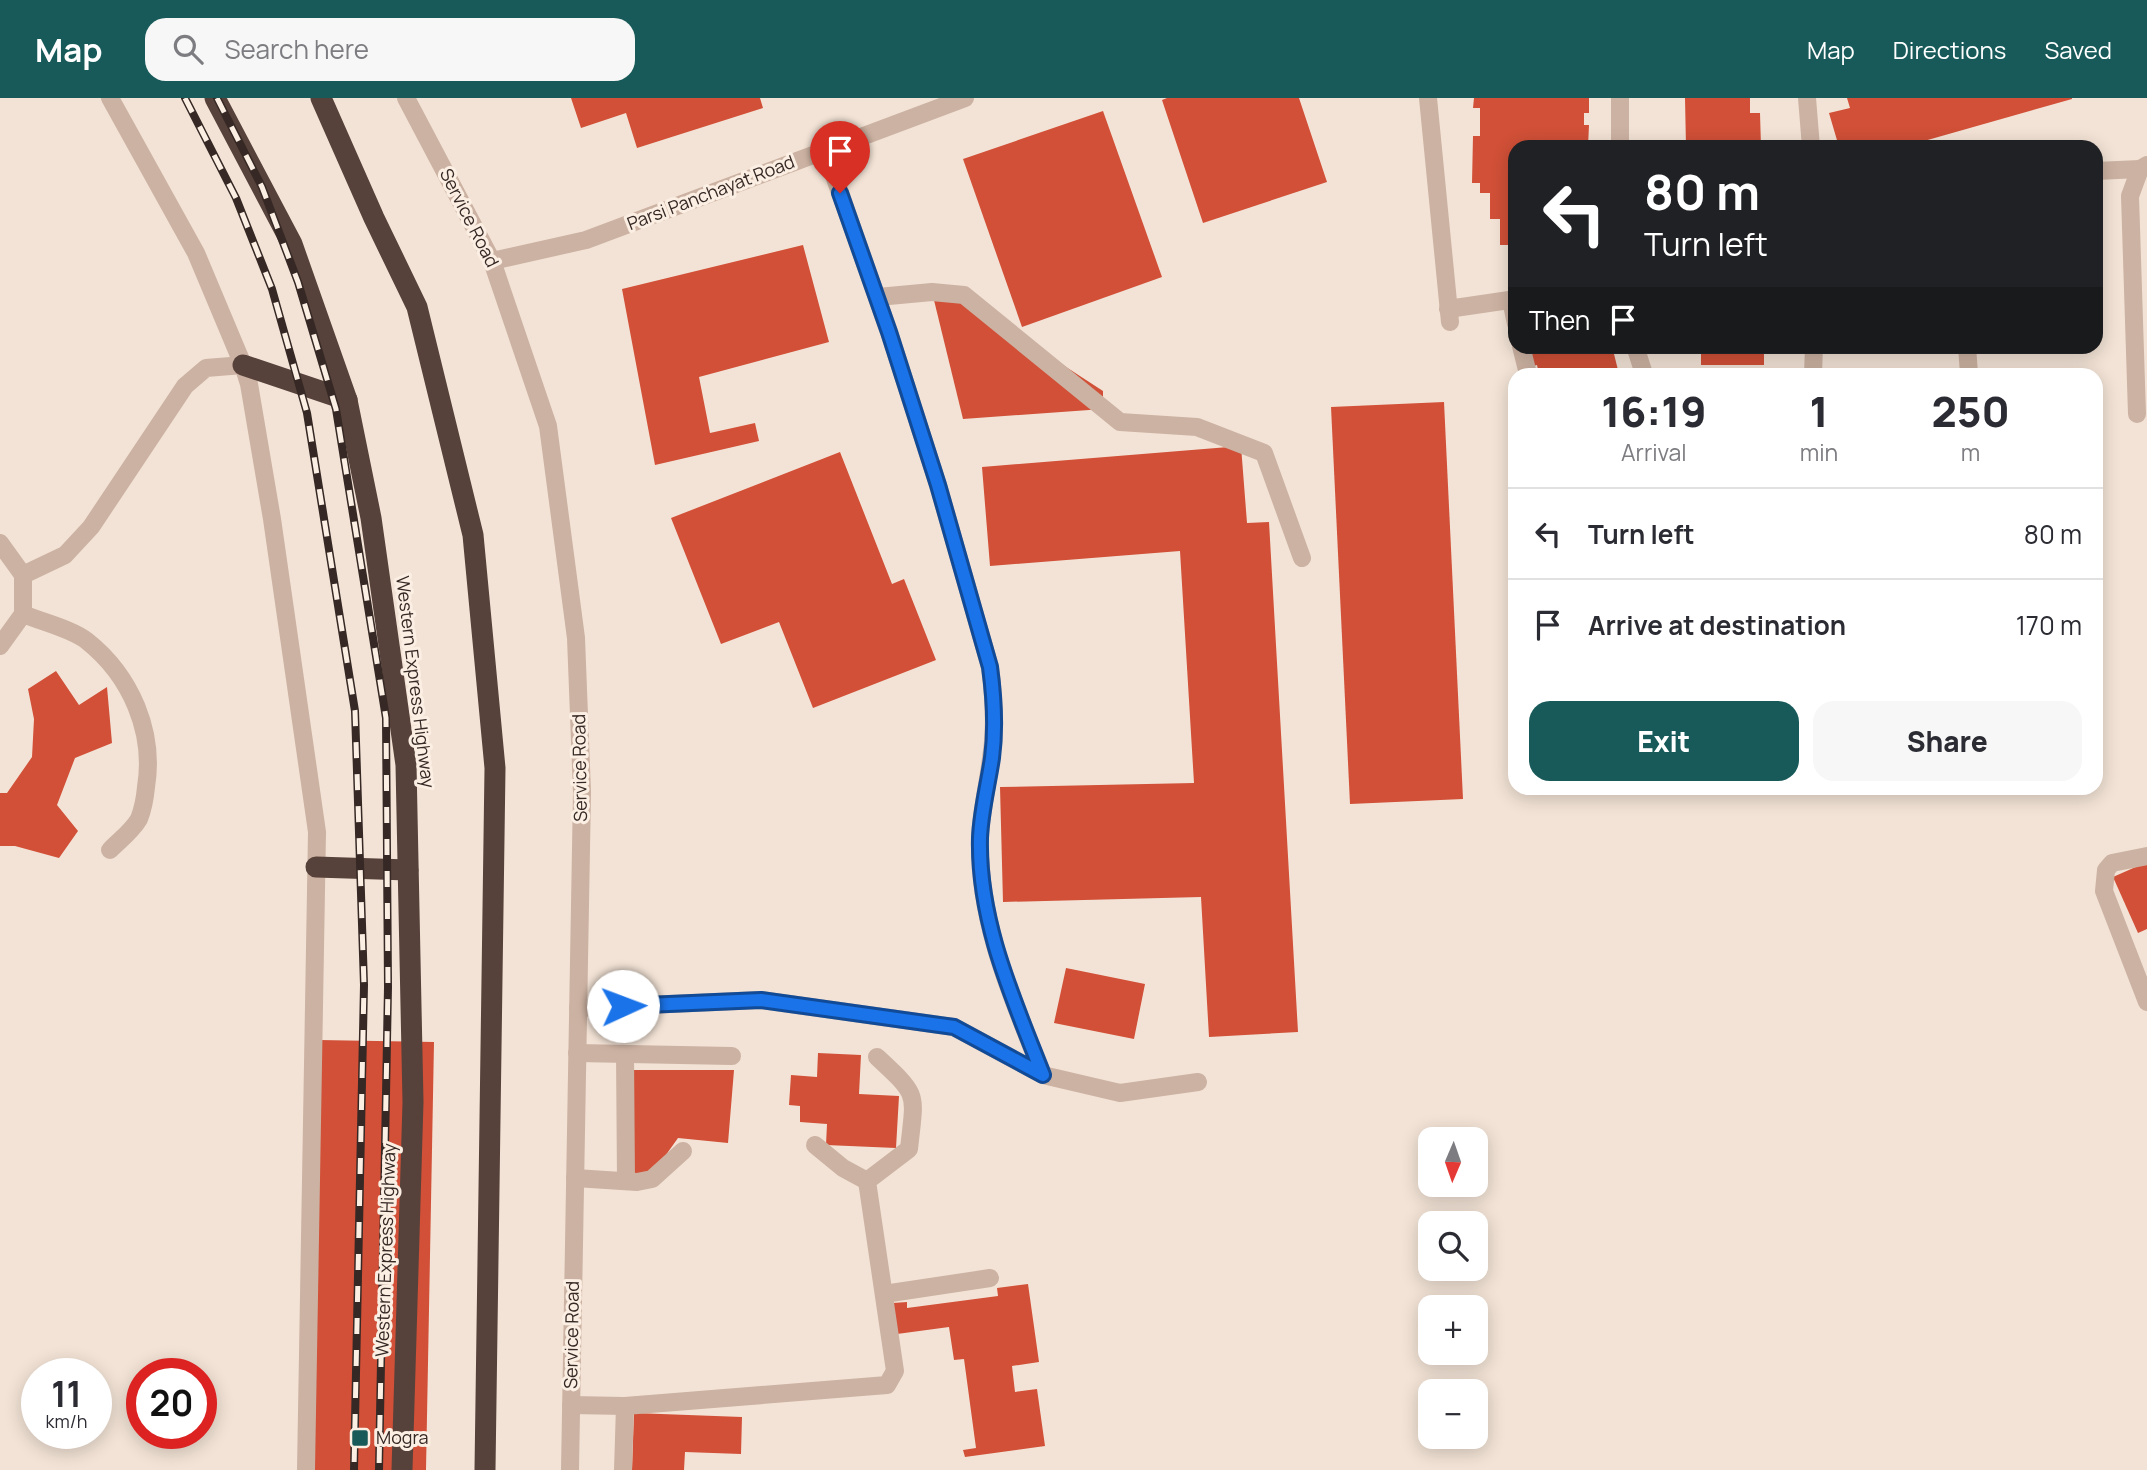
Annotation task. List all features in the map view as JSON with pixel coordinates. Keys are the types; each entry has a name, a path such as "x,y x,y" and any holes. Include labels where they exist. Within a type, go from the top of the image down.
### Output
{"highway":[{"name":"Western Express Highway","path":"215,98 292,244 347,400 371,518 406,765 413,1102 402,1470"},
{"path":"321,98 417,307 473,535 495,768 485,1470"},
{"path":"243,365 347,400"},
{"path":"316,867 408,870"}],"street":[{"path":"110,98 195,253 249,384 274,532 317,832 306,1470"},
{"name":"Service Road","path":"406,98 492,261 548,426 576,638 582,792 570,1470"},
{"name":"Parsi Panchayat Road","path":"492,261 586,240 964,98"},
{"path":"1428,98 1449,316 1508,300"},
{"path":"1619,98 1620,140"},
{"path":"1807,98 1810,140"},
{"path":"825,150 878,297 938,485 990,667 994,719 992,756 980,838 982,879 990,928 1002,973 1043,1075"},
{"path":"2103,170 2144,167"},
{"path":"2137,414 2130,196 2144,167"},
{"path":"878,297 932,292 964,295 1120,422 1197,427 1264,453 1301,558"},
{"path":"23,575 65,555 91,527 185,386 206,368 243,365"},
{"path":"0,543 23,575 23,614 0,646"},
{"path":"23,614 84,639 110,661 139,709 147,737 148,765 143,806 131,830 110,850"},
{"path":"2147,856 2112,863 2106,870 2104,891 2147,1002"},
{"path":"578,1008 761,1000 954,1027 1043,1075 1120,1093 1198,1082"},
{"path":"577,1053 732,1056"},
{"path":"625,1054 626,1181"},
{"path":"867,1181 909,1149 914,1100 908,1085 877,1057"},
{"path":"815,1145 843,1168 867,1181"},
{"path":"575,1178 637,1182 652,1179 683,1151"},
{"path":"571,1405 625,1406 887,1385 895,1371 867,1181"},
{"path":"884,1294 990,1278"},
{"path":"623,1470 625,1406"}],"building":[{"path":"571,98 760,98 763,108 637,148 626,113 581,128"},
{"path":"1299,98 1327,182 1203,223 1162,100"},
{"path":"1474,98 1589,98 1589,113 1584,113 1584,125 1589,125 1588,140 1508,140 1508,245 1500,245 1500,219 1490,219 1490,193 1480,193 1480,183 1472,183 1473,136 1480,136 1480,108 1473,108"},
{"path":"1685,98 1750,98 1750,113 1760,113 1761,140 1686,140"},
{"path":"1847,98 2072,98 1928,140 1837,140 1829,113 1850,108"},
{"path":"1103,111 1162,277 1022,327 963,159"},
{"path":"803,245 829,342 699,377 710,433 755,423 759,441 655,465 622,289"},
{"path":"943,287 1103,391 1103,409 963,419 932,292"},
{"path":"1530,354 1614,354 1618,368 1538,368 1537,365 1533,366"},
{"path":"1701,354 1764,354 1764,365 1701,365"},
{"path":"1444,402 1463,799 1350,804 1331,407"},
{"path":"1241,446 1247,523 1269,522 1298,1032 1209,1037 1201,897 1003,902 1000,787 1194,783 1180,551 990,566 982,467"},
{"path":"840,452 892,584 904,579 936,660 813,708 779,622 721,644 671,518"},
{"path":"56,671 79,705 107,687 112,743 75,758 57,805 78,831 59,858 15,846 0,846 0,793 7,793 32,757 34,719 28,689"},
{"path":"2147,862 2147,929 2138,933 2113,877"},
{"path":"1066,968 1145,984 1134,1039 1054,1023"},
{"path":"319,1040 434,1042 426,1470 310,1470"},
{"path":"818,1053 861,1055 859,1094 899,1096 896,1148 826,1145 827,1124 800,1122 800,1106 789,1105 791,1075 817,1077"},
{"path":"630,1070 734,1070 728,1143 678,1138 653,1173 633,1174"},
{"path":"1028,1284 1039,1362 1012,1366 1015,1392 1037,1389 1045,1446 965,1457 963,1450 976,1448 964,1359 954,1360 949,1327 897,1334 893,1303 907,1302 907,1308 998,1296 997,1288"},
{"path":"634,1413 742,1417 741,1454 685,1452 684,1470 632,1470"}],"railway":[{"path":"185,98 236,198 272,289 307,413 355,711 364,985 354,1470"},
{"path":"217,98 262,187 298,282 336,409 386,718 388,987 379,1470"}],"place":[{"name":"Mogra","path":"360,1438"}],"route":[{"path":"623,1006 761,1000 954,1027 1043,1075 1002,973 990,928 982,879 980,838 992,756 994,719 990,667 938,485 878,297 840,193"}]}
